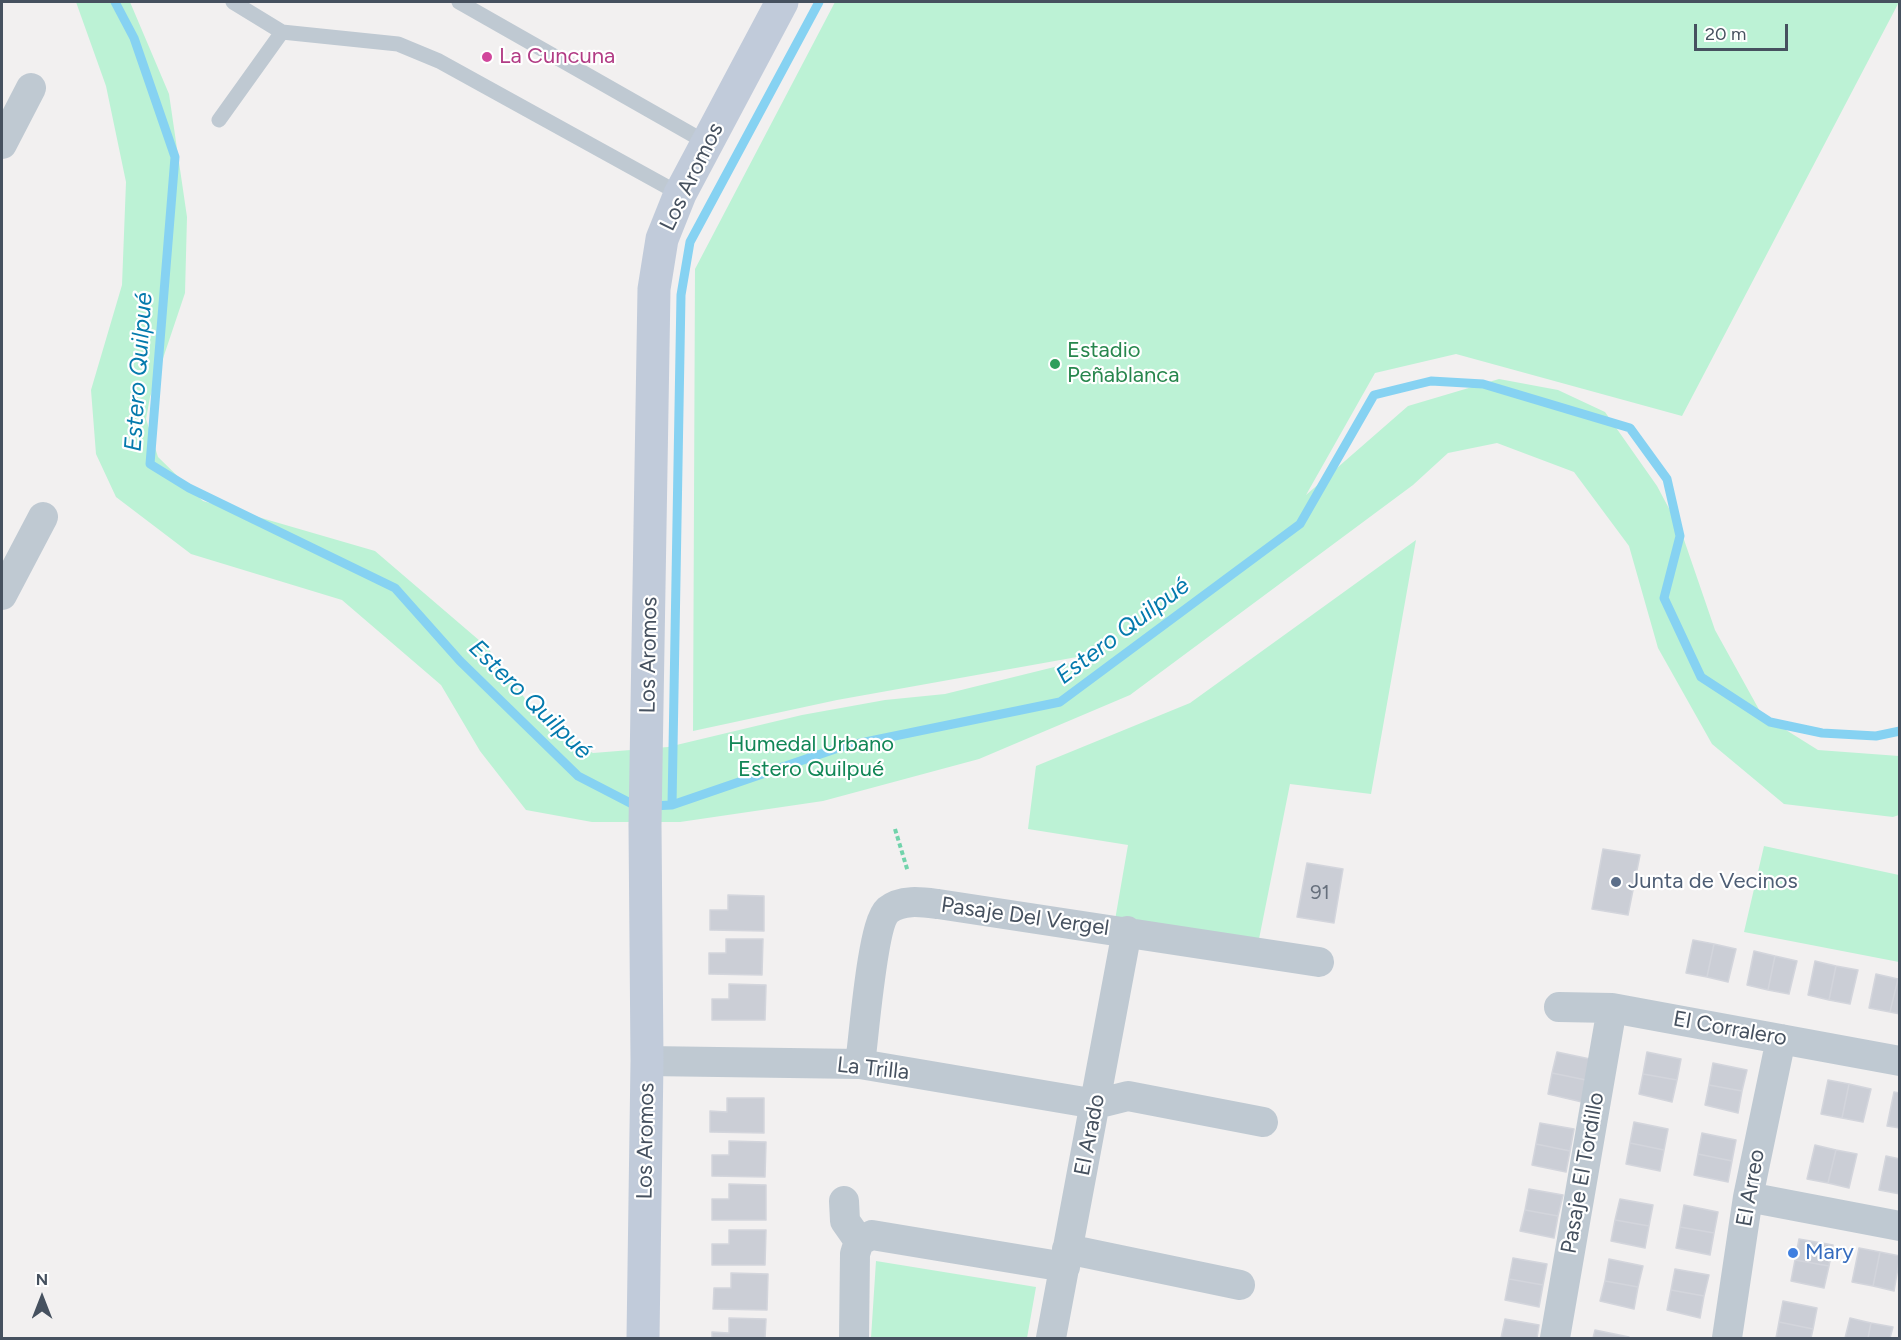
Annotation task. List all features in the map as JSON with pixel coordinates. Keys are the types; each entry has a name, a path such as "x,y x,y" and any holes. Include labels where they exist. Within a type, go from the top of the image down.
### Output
{"street":[{"name":"Los Aromos","path":"643,1338 647,1061 645,825 654,289 662,239 680,194 782,2"},
{"path":"2,144 31,88"},
{"path":"2,595 43,517"},
{"name":"Pasaje Del Vergel","path":"860,1064 877,934 887,911 901,904 916,902 1127,931 1319,962"},
{"name":"El Arado","path":"1051,1338 1127,931"},
{"name":"El Corralero","path":"1559,1008 1612,1008 1899,1061"},
{"name":"Pasaje El Tordillo","path":"1555,1338 1612,1008"},
{"name":"El Arreo","path":"1727,1338 1748,1197 1781,1039"},
{"name":"La Trilla","path":"647,1061 860,1064 1096,1104"},
{"path":"1096,1104 1128,1096 1263,1122"},
{"path":"1748,1197 1899,1226"},
{"path":"844,1201 845,1221 859,1241"},
{"path":"854,1338 855,1254 859,1241 872,1235 1066,1258 1240,1285"}],"lane":[{"path":"233,2 282,32 398,44 439,61 680,194"},
{"path":"459,2 707,143"},
{"path":"219,120 282,32"}],"path":[{"path":"895,828 916,902"}],"green space":[{"name":"Estadio Peñablanca","path":"76,2 130,2 169,94 187,217 185,293 150,397 146,419 158,457 203,501 375,551 487,647 546,727 593,753 668,747 802,715 885,700 945,694 1099,656 1105,652 837,700 693,731 695,269 835,2 1899,2 1682,416 1456,354 1375,373 1306,495 1408,406 1499,379 1558,390 1605,412 1657,486 1681,531 1715,630 1762,715 1818,750 1899,756 1899,815 1893,817 1784,804 1712,744 1658,648 1629,546 1574,472 1497,443 1448,453 1413,485 1130,695 979,759 823,801 680,822 592,822 526,810 480,751 441,685 342,600 191,554 116,497 96,454 91,390 122,285 126,182 106,86"},
{"path":"1416,540 1371,794 1290,784 1259,939 1115,920 1128,845 1028,829 1036,766 1190,703"},
{"path":"1764,846 1899,875 1899,962 1744,932"},
{"path":"876,1261 1036,1287 1027,1338 871,1338"}],"building":[{"name":"Junta de Vecinos","path":"1603,849 1640,855 1628,915 1592,909"},
{"path":"1307,863 1343,869 1334,923 1297,917"},
{"path":"728,895 764,896 764,931 710,930 710,910 728,910"},
{"path":"726,939 763,939 762,975 709,974 709,953 726,953"},
{"path":"1693,940 1714,944 1707,977 1686,973"},
{"path":"1714,944 1736,949 1728,982 1707,977"},
{"path":"1754,951 1775,956 1768,990 1747,985"},
{"path":"1775,956 1797,961 1789,994 1768,990"},
{"path":"1815,961 1836,966 1829,1000 1808,995"},
{"path":"1836,966 1858,970 1850,1004 1829,1000"},
{"path":"1876,974 1898,979 1890,1012 1869,1008"},
{"path":"1898,979 1900,979 1900,1014 1890,1012"},
{"path":"729,984 766,985 765,1020 712,1020 712,999 729,999"},
{"path":"1557,1052 1590,1059 1586,1080 1552,1073"},
{"path":"1647,1052 1681,1059 1677,1080 1643,1074"},
{"path":"1713,1063 1747,1070 1742,1091 1709,1085"},
{"path":"1552,1073 1586,1080 1582,1102 1548,1094"},
{"path":"1643,1074 1677,1080 1672,1102 1639,1094"},
{"path":"1828,1080 1849,1084 1842,1118 1821,1114"},
{"path":"1849,1084 1871,1089 1863,1122 1842,1118"},
{"path":"1709,1085 1742,1091 1738,1113 1705,1105"},
{"path":"1894,1092 1900,1093 1900,1128 1887,1126"},
{"path":"727,1098 764,1098 764,1133 710,1132 710,1111 727,1112"},
{"path":"1634,1122 1668,1129 1664,1150 1630,1143"},
{"path":"1540,1123 1574,1129 1570,1151 1536,1144"},
{"path":"1702,1133 1736,1140 1732,1161 1698,1154"},
{"path":"729,1141 766,1142 765,1177 712,1176 712,1155 729,1155"},
{"path":"1630,1143 1664,1150 1660,1171 1626,1164"},
{"path":"1536,1144 1570,1151 1566,1172 1532,1165"},
{"path":"1815,1145 1836,1150 1828,1183 1807,1179"},
{"path":"1836,1150 1857,1154 1849,1188 1828,1183"},
{"path":"1698,1154 1732,1161 1728,1182 1694,1175"},
{"path":"1886,1156 1900,1159 1900,1194 1879,1190"},
{"path":"729,1184 766,1185 766,1220 712,1220 712,1199 729,1199"},
{"path":"1529,1189 1563,1195 1558,1216 1525,1210"},
{"path":"1620,1199 1653,1205 1649,1226 1615,1220"},
{"path":"1684,1205 1718,1212 1714,1233 1680,1227"},
{"path":"1525,1210 1558,1216 1554,1238 1520,1231"},
{"path":"1615,1220 1649,1226 1645,1248 1611,1241"},
{"path":"1680,1227 1714,1233 1710,1255 1676,1248"},
{"path":"729,1230 766,1230 765,1265 712,1265 712,1244 729,1244"},
{"path":"1799,1239 1833,1245 1829,1266 1795,1260"},
{"path":"1859,1248 1880,1252 1873,1286 1852,1282"},
{"path":"1880,1252 1900,1256 1894,1291 1873,1286"},
{"path":"1513,1258 1547,1264 1543,1285 1509,1279"},
{"path":"1609,1259 1643,1266 1638,1287 1605,1281"},
{"path":"1795,1260 1829,1266 1824,1288 1791,1281"},
{"path":"1675,1269 1709,1275 1704,1296 1671,1290"},
{"path":"731,1273 768,1274 767,1310 713,1309 714,1288 731,1288"},
{"path":"1509,1279 1543,1285 1539,1307 1505,1300"},
{"path":"1605,1281 1638,1287 1634,1309 1600,1301"},
{"path":"1671,1290 1704,1296 1700,1318 1667,1310"},
{"path":"1783,1301 1817,1308 1813,1329 1779,1322"},
{"path":"729,1318 766,1319 765,1338 712,1338 712,1332 729,1333"},
{"path":"1850,1318 1871,1323 1868,1338 1845,1338"},
{"path":"1505,1319 1539,1325 1537,1338 1501,1338"},
{"path":"1779,1322 1813,1329 1811,1338 1776,1338"},
{"path":"1871,1323 1893,1327 1890,1338 1868,1338"},
{"path":"1595,1330 1629,1337 1629,1338 1593,1338"}],"waterway":[{"name":"Estero Quilpué","path":"115,2 134,38 175,157 150,464 189,488 395,588 460,661 578,776 638,807"},
{"path":"672,805 681,295 690,242 819,2"},
{"name":"Estero Quilpué","path":"651,806 672,805 841,747 1060,702 1300,524 1374,395 1431,381 1483,384 1630,428 1667,479 1680,536 1664,598 1701,677 1770,722 1822,733 1876,736 1900,731"}],"place":[{"name":"La Cuncuna","path":"487,57"},
{"name":"Estadio Peñablanca","path":"1055,364"},
{"name":"Junta de Vecinos","path":"1616,882"},
{"name":"Mary","path":"1793,1253"}],"park label":[{"name":"Humedal Urbano Estero Quilpué","path":"811,758"}]}
